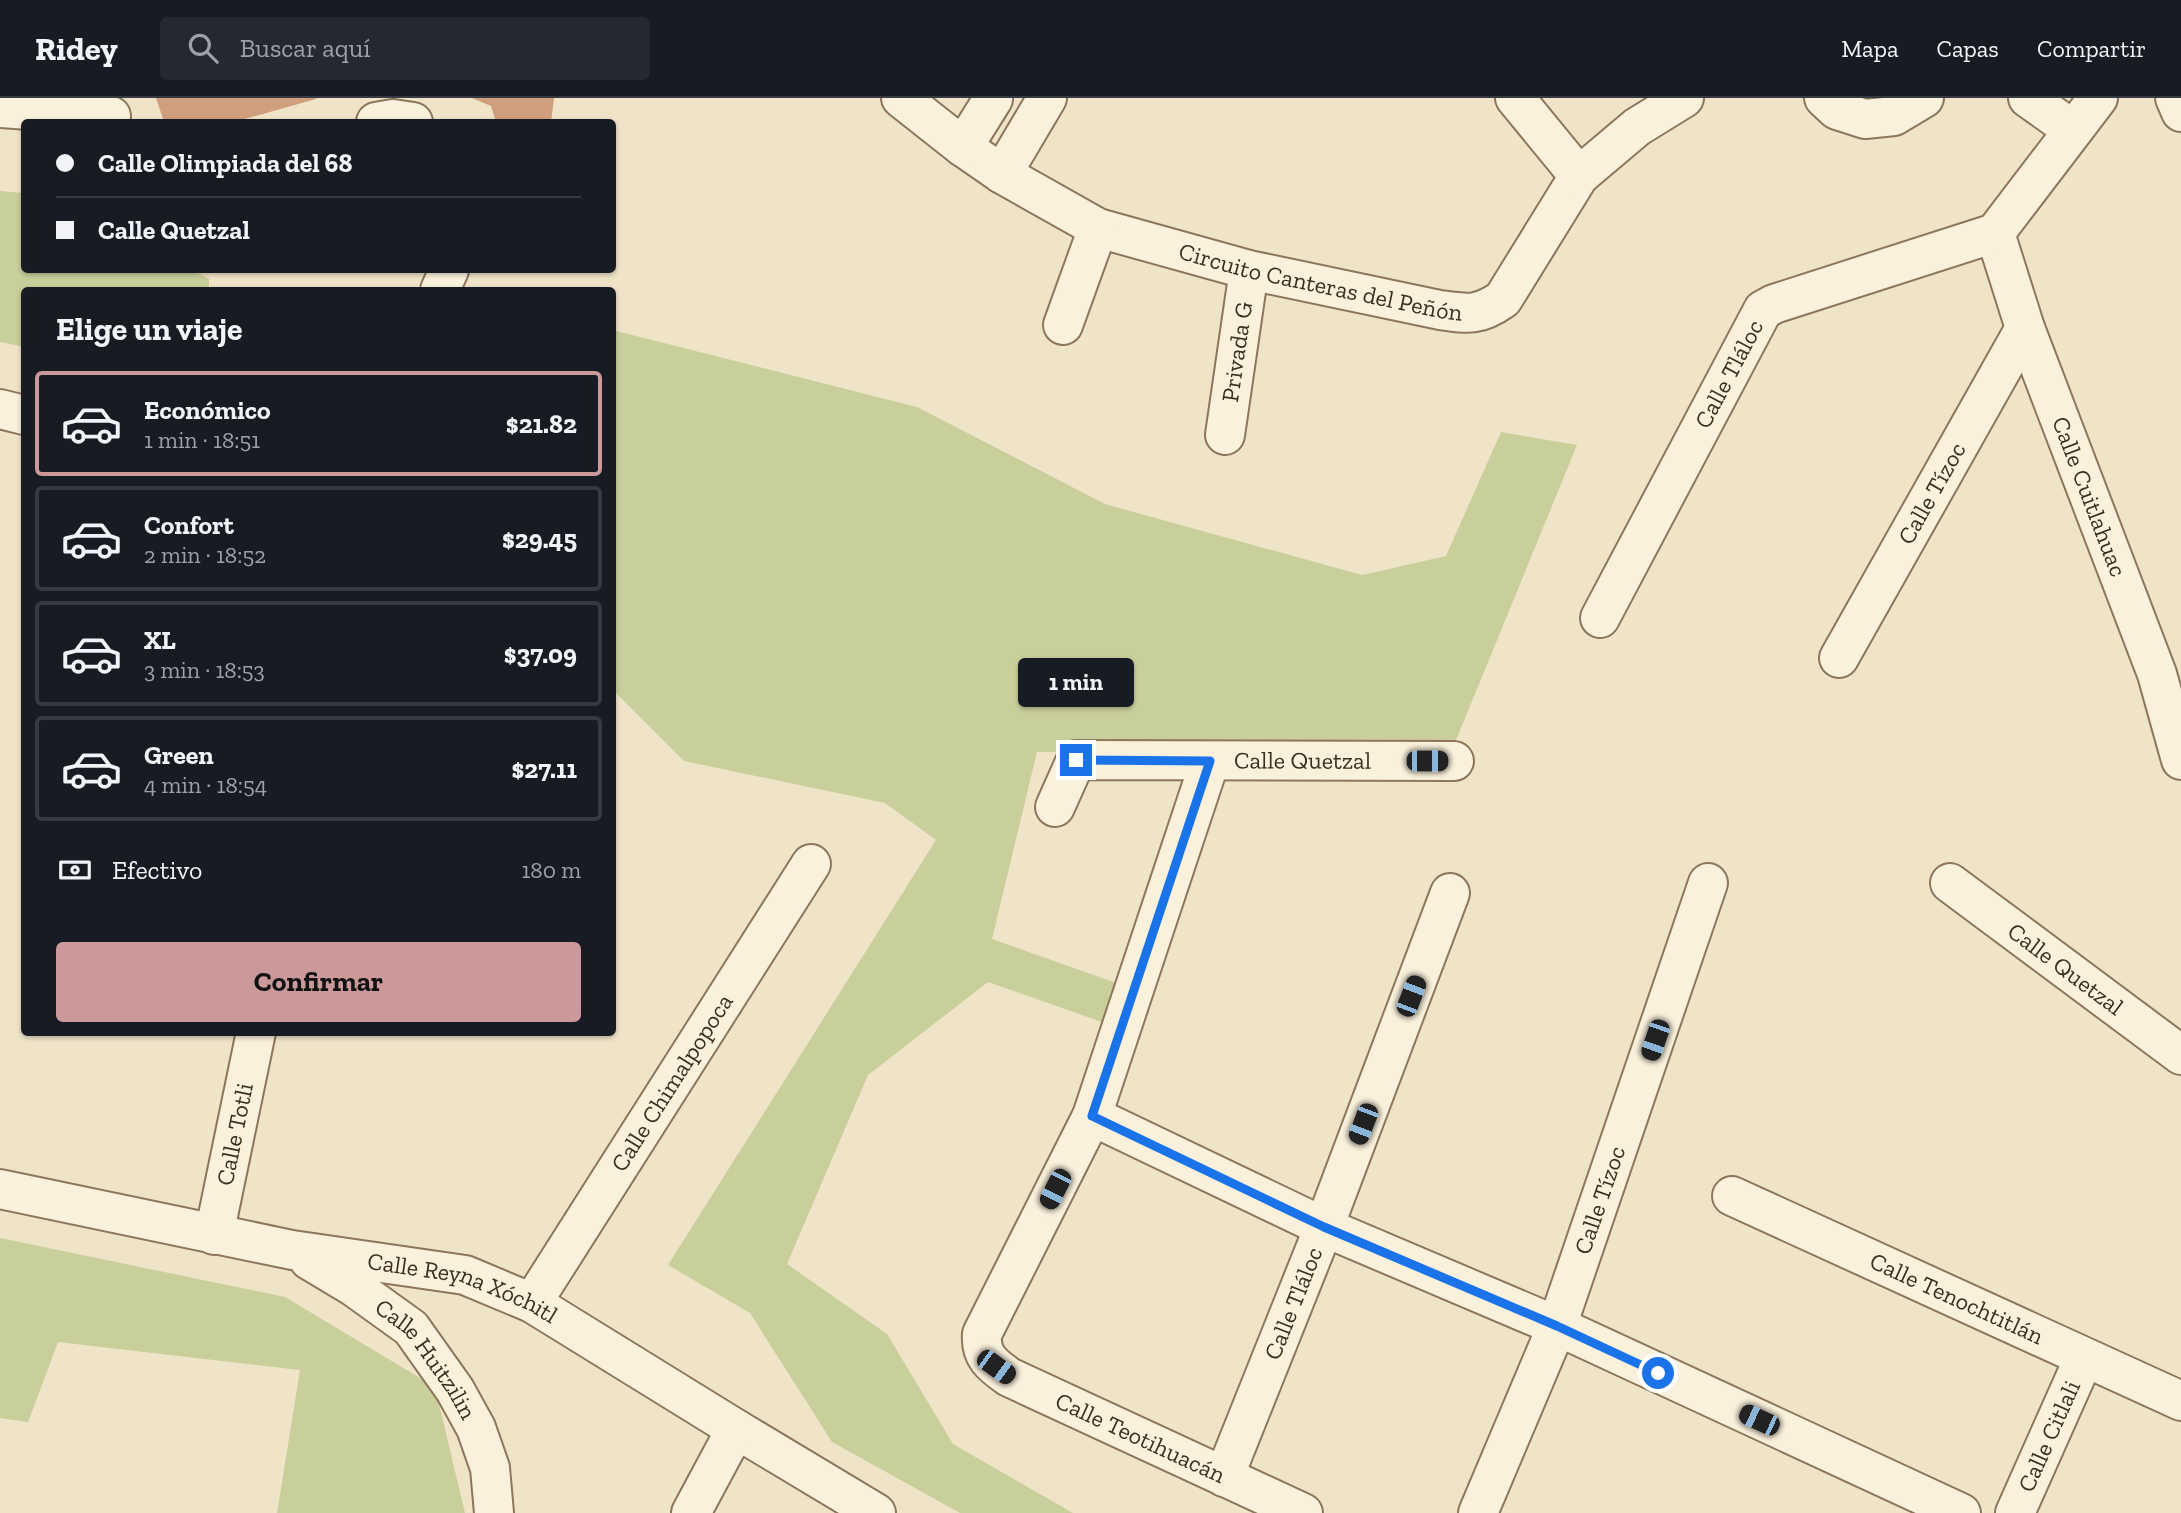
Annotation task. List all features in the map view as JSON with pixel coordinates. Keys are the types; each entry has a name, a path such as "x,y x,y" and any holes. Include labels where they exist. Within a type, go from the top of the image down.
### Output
{"street":[{"name":"Circuito Canteras del Peñón","path":"901,98 1002,174 1098,228 1249,270 1464,313 1485,311 1503,299 1579,176 1637,127 1684,98"},
{"path":"1002,174 1047,98"},
{"path":"1515,98 1579,176"},
{"path":"1824,98 1837,110 1865,119 1894,116 1924,98"},
{"path":"2028,98 2073,130"},
{"path":"1996,233 2098,98"},
{"path":"2175,98 2181,112"},
{"path":"963,146 993,99"},
{"path":"0,108 111,112"},
{"path":"1063,325 1098,228"},
{"name":"Calle Cuitlahuac","path":"1996,233 2025,328 2169,669 2181,760"},
{"name":"Calle Tláloc","path":"1600,618 1763,310 1774,304 1996,233"},
{"name":"Privada G","path":"1225,435 1249,270"},
{"name":"Calle Tízoc","path":"1839,658 2025,328"},
{"path":"0,409 21,414"},
{"name":"Calle Quetzal","path":"1055,807 1076,760 1454,761"},
{"path":"1210,761 1092,1116 1324,1227 1557,1326 1961,1513"},
{"name":"Calle Chimalpopoca","path":"532,1303 811,864"},
{"name":"Calle Tízoc","path":"1478,1513 1557,1326 1708,883"},
{"name":"Calle Quetzal","path":"1950,883 2181,1055"},
{"name":"Calle Tláloc","path":"1224,1477 1324,1227 1450,893"},
{"name":"Calle Totli","path":"214,1235 255,1036"},
{"name":"Calle Teotihuacán","path":"1092,1116 982,1334 984,1355 1009,1377 1303,1513"},
{"name":"Calle Reyna Xóchitl","path":"0,1189 292,1250 465,1275 532,1303 876,1513"},
{"name":"Calle Tenochtitlán","path":"1732,1196 2181,1401"},
{"name":"Calle Huitzilin","path":"292,1250 354,1287 411,1328 455,1390 477,1428 490,1468 494,1513"},
{"name":"Calle Citlali","path":"2015,1513 2084,1358"},
{"path":"691,1513 736,1429"}],"green space":[{"path":"0,191 21,193 21,273 198,273 209,279 209,287 21,287 21,346 0,342"},
{"path":"616,331 917,407 1105,504 1362,575 1446,556 1501,432 1577,445 1452,750 1037,752 992,939 1119,984 1102,1022 988,982 868,1075 787,1264 887,1334 953,1444 1073,1513 960,1513 832,1442 750,1313 668,1265 936,840 885,803 684,761 616,693"},
{"path":"0,1238 285,1297 435,1387 465,1513 277,1513 300,1370 58,1342 28,1422 0,1418"}],"building":[{"path":"156,98 316,98 245,119 163,119"},
{"path":"472,98 554,98 551,119 495,119 491,106"}],"route":[{"path":"1076,760 1210,761 1092,1116 1324,1227 1557,1326 1658,1373"}]}
